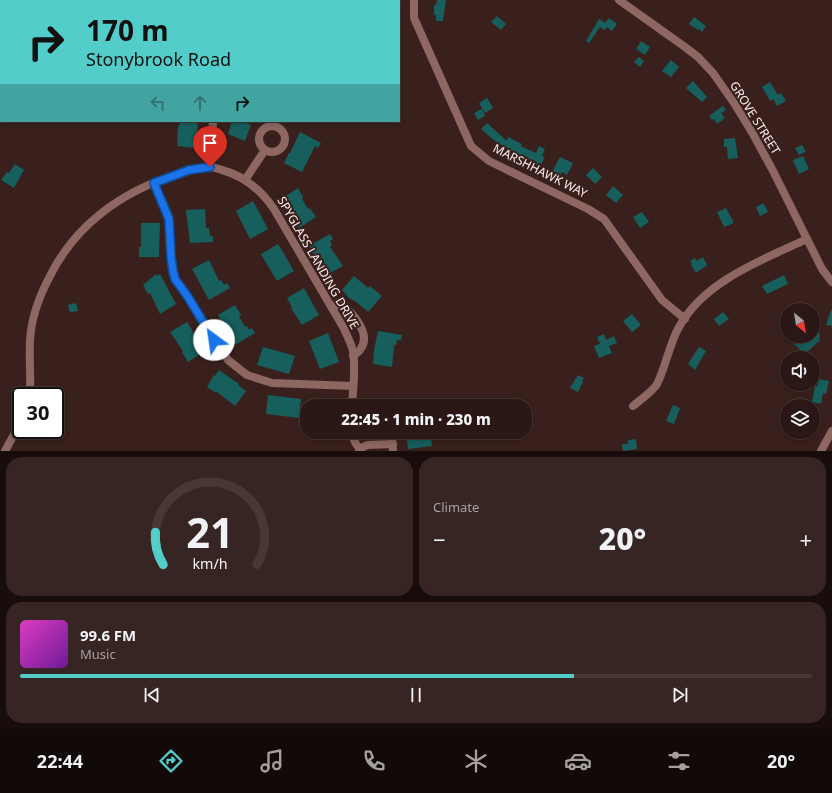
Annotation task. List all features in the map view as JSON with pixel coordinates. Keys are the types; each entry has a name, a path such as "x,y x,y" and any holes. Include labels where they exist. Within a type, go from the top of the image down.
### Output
{"street":[{"name":"MARSHHAWK WAY","path":"414,0 414,18 471,146 489,161 588,209 604,219 662,300 685,319"},
{"name":"GROVE STREET","path":"619,0 698,57 713,73 734,102 753,134 822,269 832,282"},
{"path":"30,387 30,339 36,309 49,277 68,245 108,206 131,193 189,170 210,167 213,122"},
{"path":"245,180 265,150"},
{"name":"SPYGLASS LANDING DRIVE","path":"210,167 225,171 250,183 260,192 274,209 343,327 353,350 352,399"},
{"path":"154,183 169,219 171,257 175,279 228,360 247,375 272,383 353,386"},
{"path":"633,406 657,385 671,344 679,326 692,308 709,291 744,269 807,239"},
{"path":"331,306 341,305 353,314 358,321 364,342 361,349 353,356"},
{"path":"822,451 832,431"},
{"path":"5,451 12,438"},
{"path":"354,439 360,450 367,445 393,447"}],"building":[{"path":"437,0 446,0 443,21 436,21 436,15 434,15 434,5 436,5"},
{"path":"497,16 506,24 501,30 491,22"},
{"path":"694,17 706,26 702,32 689,24"},
{"path":"609,18 617,24 612,31 607,27 604,30 600,27 589,43 586,41 599,19 605,23"},
{"path":"641,41 650,47 645,55 636,49"},
{"path":"639,57 644,61 640,67 634,62"},
{"path":"671,60 679,67 671,77 662,71"},
{"path":"693,81 707,97 702,102 686,88"},
{"path":"770,82 778,95 781,93 786,101 777,106 773,99 770,101 762,87"},
{"path":"487,98 493,108 485,113 479,103"},
{"path":"723,106 726,110 721,113 725,118 717,124 714,119 712,120 709,116"},
{"path":"482,109 485,116 478,120 474,113"},
{"path":"180,122 198,122 196,148 177,146"},
{"path":"232,122 246,122 251,125 245,141 228,134"},
{"path":"487,123 507,141 508,137 522,144 521,146 536,153 539,146 545,149 542,156 545,157 539,168 532,164 533,162 517,154 516,156 509,152 510,149 496,142 481,129"},
{"path":"300,132 321,143 318,148 315,146 302,172 284,163"},
{"path":"735,138 738,158 728,159 727,147 724,147 724,139"},
{"path":"802,145 806,152 799,155 795,148"},
{"path":"803,156 809,169 799,174 793,160"},
{"path":"560,157 573,163 567,175 562,172 560,176 552,172"},
{"path":"15,164 24,170 14,188 1,180 7,172 9,173"},
{"path":"593,168 602,177 595,184 586,175"},
{"path":"613,186 623,195 616,203 606,195"},
{"path":"298,188 308,209 310,208 316,217 299,228 285,208 286,207 281,199"},
{"path":"253,201 268,229 250,239 236,211"},
{"path":"764,204 768,212 760,216 756,207"},
{"path":"726,208 734,223 724,227 717,212"},
{"path":"205,209 206,228 209,228 210,236 213,236 213,242 190,243 186,210"},
{"path":"642,212 649,222 640,228 633,217"},
{"path":"141,223 160,223 159,257 139,257 139,247 141,247"},
{"path":"330,234 333,239 330,241 332,245 330,247 343,266 326,275 309,246"},
{"path":"278,244 294,271 277,281 261,254"},
{"path":"703,257 707,265 696,273 690,261 695,258 697,261"},
{"path":"209,260 219,281 221,280 224,285 227,283 230,288 209,300 192,269"},
{"path":"156,274 157,276 160,274 176,304 160,314 150,293 148,294 143,285"},
{"path":"784,275 788,284 767,294 762,286"},
{"path":"354,276 368,288 370,286 382,296 368,312 349,298 342,290"},
{"path":"304,288 319,315 302,325 291,308 292,307 287,298"},
{"path":"76,303 78,311 70,312 68,305"},
{"path":"235,305 241,315 239,316 245,327 247,326 249,330 252,328 255,333 235,345 230,336 229,337 218,315"},
{"path":"832,310 832,326 826,325"},
{"path":"723,312 729,319 719,326 714,319"},
{"path":"632,314 641,325 632,332 623,321"},
{"path":"187,322 205,351 188,362 182,352 183,351 170,332"},
{"path":"378,331 402,335 401,340 397,340 396,345 394,345 392,367 373,364 373,355"},
{"path":"328,333 339,362 320,369 309,341"},
{"path":"604,334 606,340 614,336 617,343 609,346 612,353 599,358 594,346 600,344 597,337"},
{"path":"817,343 808,351 802,351 794,344"},
{"path":"263,347 295,356 289,374 257,365"},
{"path":"699,347 706,351 695,370 688,364"},
{"path":"219,370 239,384 238,385 246,391 235,406 217,392 216,393 207,387 214,375 215,376"},
{"path":"578,375 584,378 578,392 570,388"},
{"path":"820,379 829,381 826,394 823,393 821,404 820,399 813,399 814,391 820,391"},
{"path":"268,395 301,399 299,418 266,414"},
{"path":"673,405 680,408 674,424 666,421"},
{"path":"407,439 431,439 432,446 408,449"},
{"path":"636,439 637,449 623,451 622,444 628,444 628,440"}],"route":[{"path":"210,167 189,170 154,183 169,219 171,257 175,279 188,297 214,340"}]}
